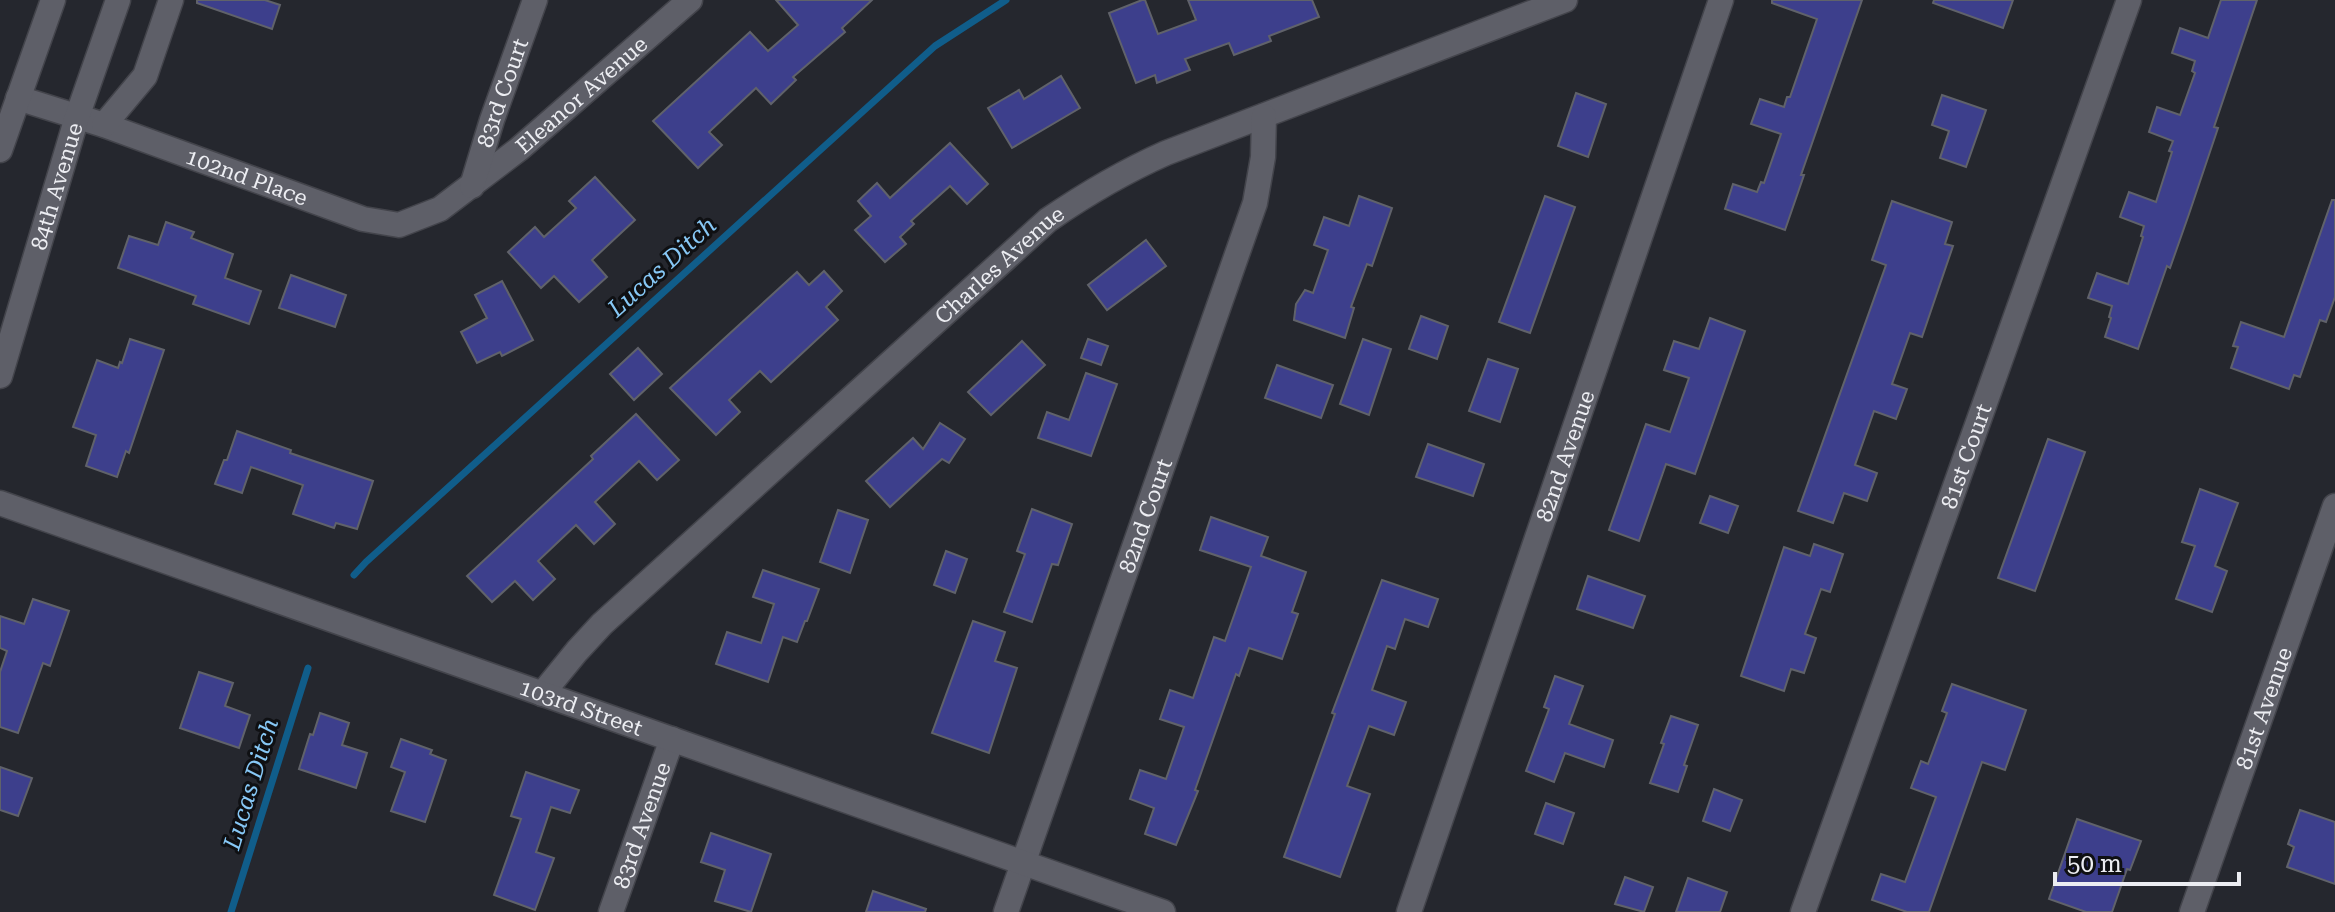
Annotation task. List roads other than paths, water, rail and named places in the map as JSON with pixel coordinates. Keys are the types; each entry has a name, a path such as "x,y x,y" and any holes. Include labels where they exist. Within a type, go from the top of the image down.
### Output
{"street":[{"path":"0,150 53,0"},
{"name":"84th Avenue","path":"0,376 77,117 118,0"},
{"name":"84th Avenue","path":"104,125 145,76 171,0"},
{"name":"83rd Court","path":"472,186 535,0"},
{"name":"Eleanor Avenue","path":"472,186 690,0"},
{"name":"Charles Avenue","path":"542,694 602,624 1048,220 1086,194 1124,171 1565,0"},
{"name":"82nd Avenue","path":"1409,912 1721,0"},
{"name":"81st Court","path":"1803,912 2129,0"},
{"name":"102nd Place","path":"18,98 104,125 363,219 399,225 440,209 472,186"},
{"name":"82nd Court","path":"1006,912 1255,203 1263,157 1264,116"},
{"name":"103rd Street","path":"0,503 1163,912"},
{"name":"81st Avenue","path":"2192,912 2335,506"},
{"name":"83rd Avenue","path":"611,912 672,739"}],"waterway":[{"name":"Lucas Ditch","path":"354,575 935,46 1006,0"},
{"name":"Lucas Ditch","path":"231,912 308,668"}]}
